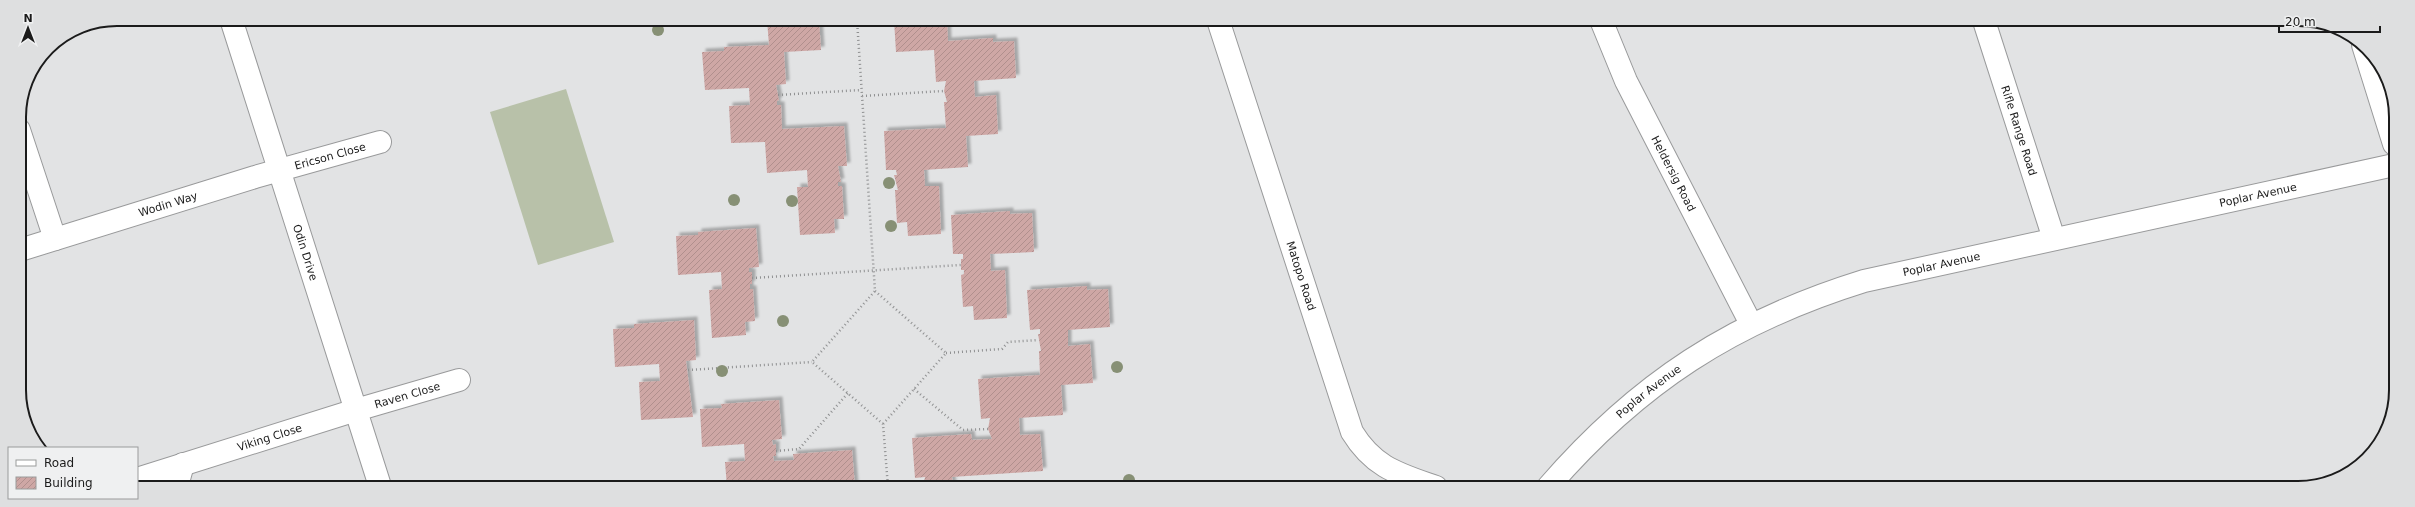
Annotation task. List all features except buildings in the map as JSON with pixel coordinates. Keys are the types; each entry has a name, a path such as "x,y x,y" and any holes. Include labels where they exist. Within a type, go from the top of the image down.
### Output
{"street":[{"name":"Odin Drive","path":"233,26 378,481"},
{"name":"Matopo Road","path":"1220,26 1352,432 1369,456 1381,465 1394,472 1419,481"},
{"name":"Heldersig Road","path":"1604,26 1626,81 1751,324"},
{"name":"Rifle Range Road","path":"1986,26 2054,239"},
{"path":"2366,58 2389,129"},
{"name":"Ericson Close","path":"280,170 380,142"},
{"path":"26,151 55,239"},
{"name":"Poplar Avenue","path":"1554,481 1598,433 1626,407 1686,362 1751,324 1819,295 1864,281 2389,166"},
{"name":"Wodin Way","path":"26,248 280,170"},
{"name":"Raven Close","path":"356,410 459,380"},
{"name":"Viking Close","path":"138,479 356,410"},
{"path":"178,481 183,464"}],"path":[{"path":"812,362 875,291 857,26"},
{"path":"778,95 861,90"},
{"path":"862,96 944,91"},
{"path":"752,278 961,264"},
{"path":"875,291 946,353"},
{"path":"883,424 946,353 1002,349 1008,342 1038,340"},
{"path":"688,370 812,362 883,424 888,481"},
{"path":"914,388 963,430 988,429"},
{"path":"776,450 799,449 848,393"}],"green space":[{"path":"566,89 614,242 538,265 490,112"}]}
